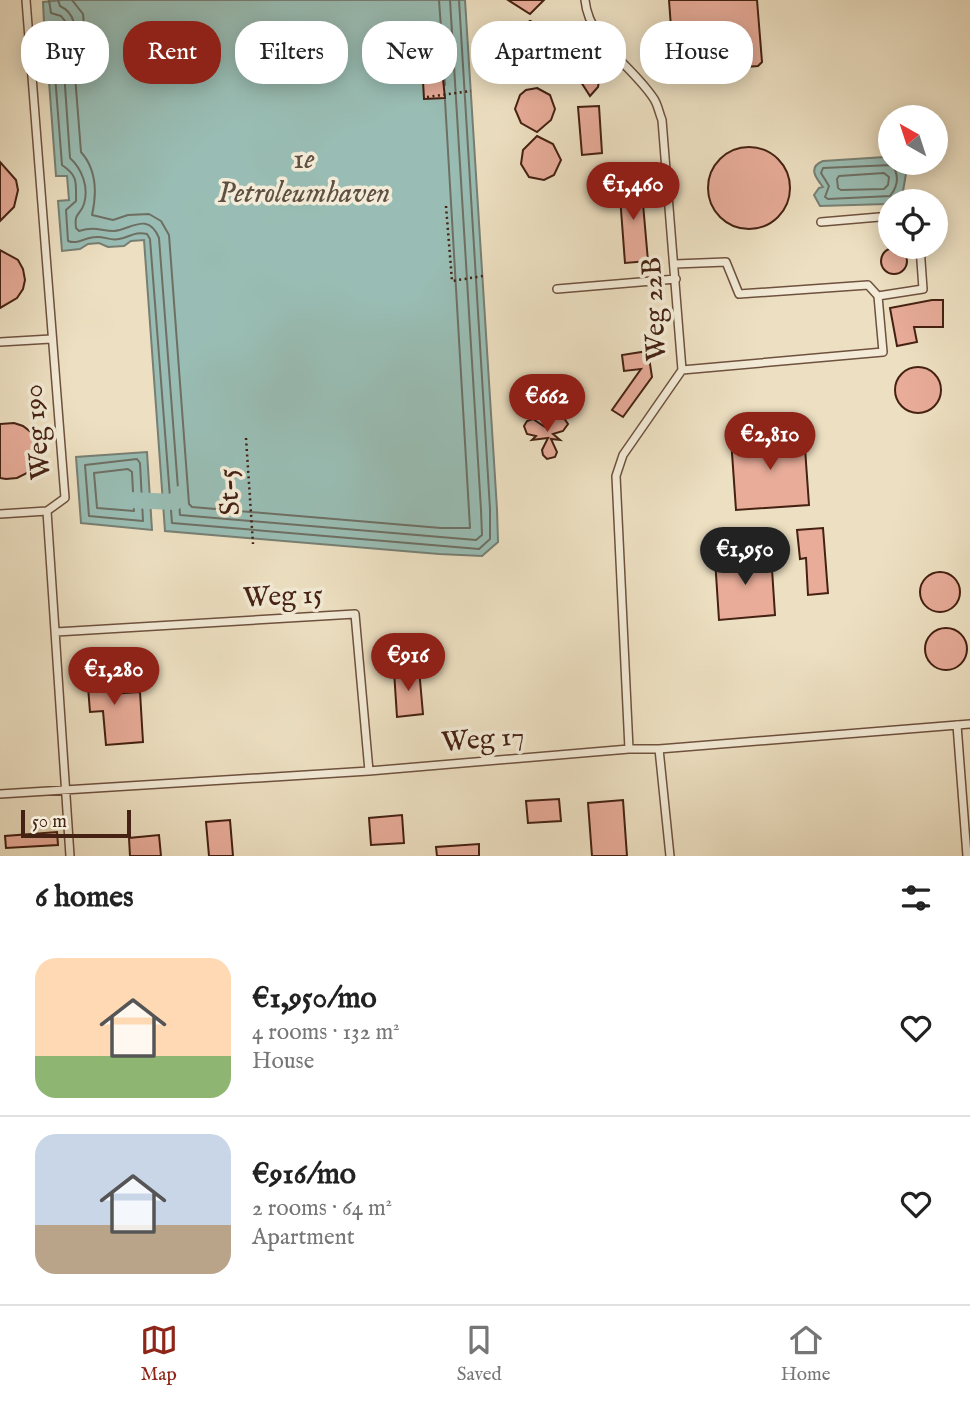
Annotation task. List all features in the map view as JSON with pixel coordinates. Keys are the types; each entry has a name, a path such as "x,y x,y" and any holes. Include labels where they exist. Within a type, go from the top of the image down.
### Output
{"lane":[{"path":"0,342 51,339 26,0"},
{"name":"Weg 22B","path":"585,0 586,12 596,32 654,100 662,120 682,370 623,455 615,476 629,749"},
{"path":"821,222 878,217"},
{"path":"878,296 923,289 921,259"},
{"path":"675,264 726,262 739,294 868,285 878,296 883,352 682,370"},
{"path":"557,289 676,279"},
{"name":"Weg 190","path":"47,511 65,498 51,339"},
{"path":"0,513 47,511 70,856"},
{"name":"Weg 15","path":"56,632 355,614 369,771"},
{"name":"Weg 17","path":"0,794 369,771 970,724"},
{"path":"957,725 967,856"},
{"path":"659,749 670,856"}],"path":[{"path":"427,97 471,91"},
{"path":"446,206 452,281 483,276"},
{"name":"St-5","path":"246,438 253,544"}],"water":[{"name":"1e Petroleumhaven","path":"465,0 497,509 498,542 482,556 165,531 144,240 131,241 124,246 88,244 80,249 62,251 58,201 69,200 67,176 56,176 49,84 109,84 109,21 44,21 43,2"},
{"path":"878,157 878,175 906,175 903,189 878,189 878,204 820,206 814,195 823,187 814,169 823,161"},
{"path":"147,452 152,530 81,523 76,457"}],"building":[{"path":"508,0 544,0 530,14"},
{"path":"669,0 757,0 762,62 753,66 753,21 671,21"},
{"path":"423,84 444,84 445,98 424,99"},
{"path":"582,84 598,84 598,87 590,96"},
{"path":"537,88 550,95 555,109 551,120 537,132 521,123 515,109 520,95 526,90"},
{"path":"599,106 602,153 582,155 578,107"},
{"path":"537,136 553,144 561,160 554,175 544,180 529,177 521,164 523,150"},
{"path":"741,147 757,147 772,154 783,165 790,180 787,204 778,217 757,229 741,229 726,222 715,211 708,196 708,180 715,165 726,154"},
{"path":"0,162 16,180 18,190 14,207 0,221"},
{"path":"641,181 648,261 625,263 619,183"},
{"path":"0,250 18,260 25,280 17,298 0,308"},
{"path":"881,259 907,259 903,270 894,274 885,270 881,261"},
{"path":"943,300 943,327 914,327 917,342 897,346 890,308"},
{"path":"648,351 652,377 623,417 612,410 641,369 624,371 622,355"},
{"path":"918,367 934,374 941,390 934,406 918,413 902,406 895,390 902,374"},
{"path":"558,416 563,417 568,424 563,431 553,434 560,440 551,439 557,452 555,457 547,459 542,450 548,438 532,440 536,436 527,434 524,426 527,421 533,419 545,427"},
{"path":"14,423 32,433 38,455 34,466 27,473 17,478 0,478 0,424"},
{"path":"804,434 809,505 736,510 731,439"},
{"path":"823,528 828,593 808,595 806,558 800,559 797,530"},
{"path":"771,554 775,615 719,620 715,559"},
{"path":"940,572 948,573 954,578 959,584 959,600 954,606 948,611 940,612 932,611 926,606 921,600 920,592 921,584 926,578 932,573"},
{"path":"946,628 961,634 967,649 961,664 946,670 931,664 925,649 931,634"},
{"path":"108,661 110,694 140,692 143,742 106,745 103,711 90,712 86,662"},
{"path":"419,669 423,714 397,717 394,671"},
{"path":"559,799 561,821 528,823 526,801"},
{"path":"623,800 627,856 592,856 588,803"},
{"path":"402,815 404,843 371,845 369,818"},
{"path":"230,820 233,856 209,856 206,822"},
{"path":"57,832 58,845 6,848 5,836"},
{"path":"159,835 161,856 130,856 129,838"},
{"path":"479,844 479,856 437,856 436,847"}],"waterway":[{"path":"129,500 175,502 179,494"}]}
